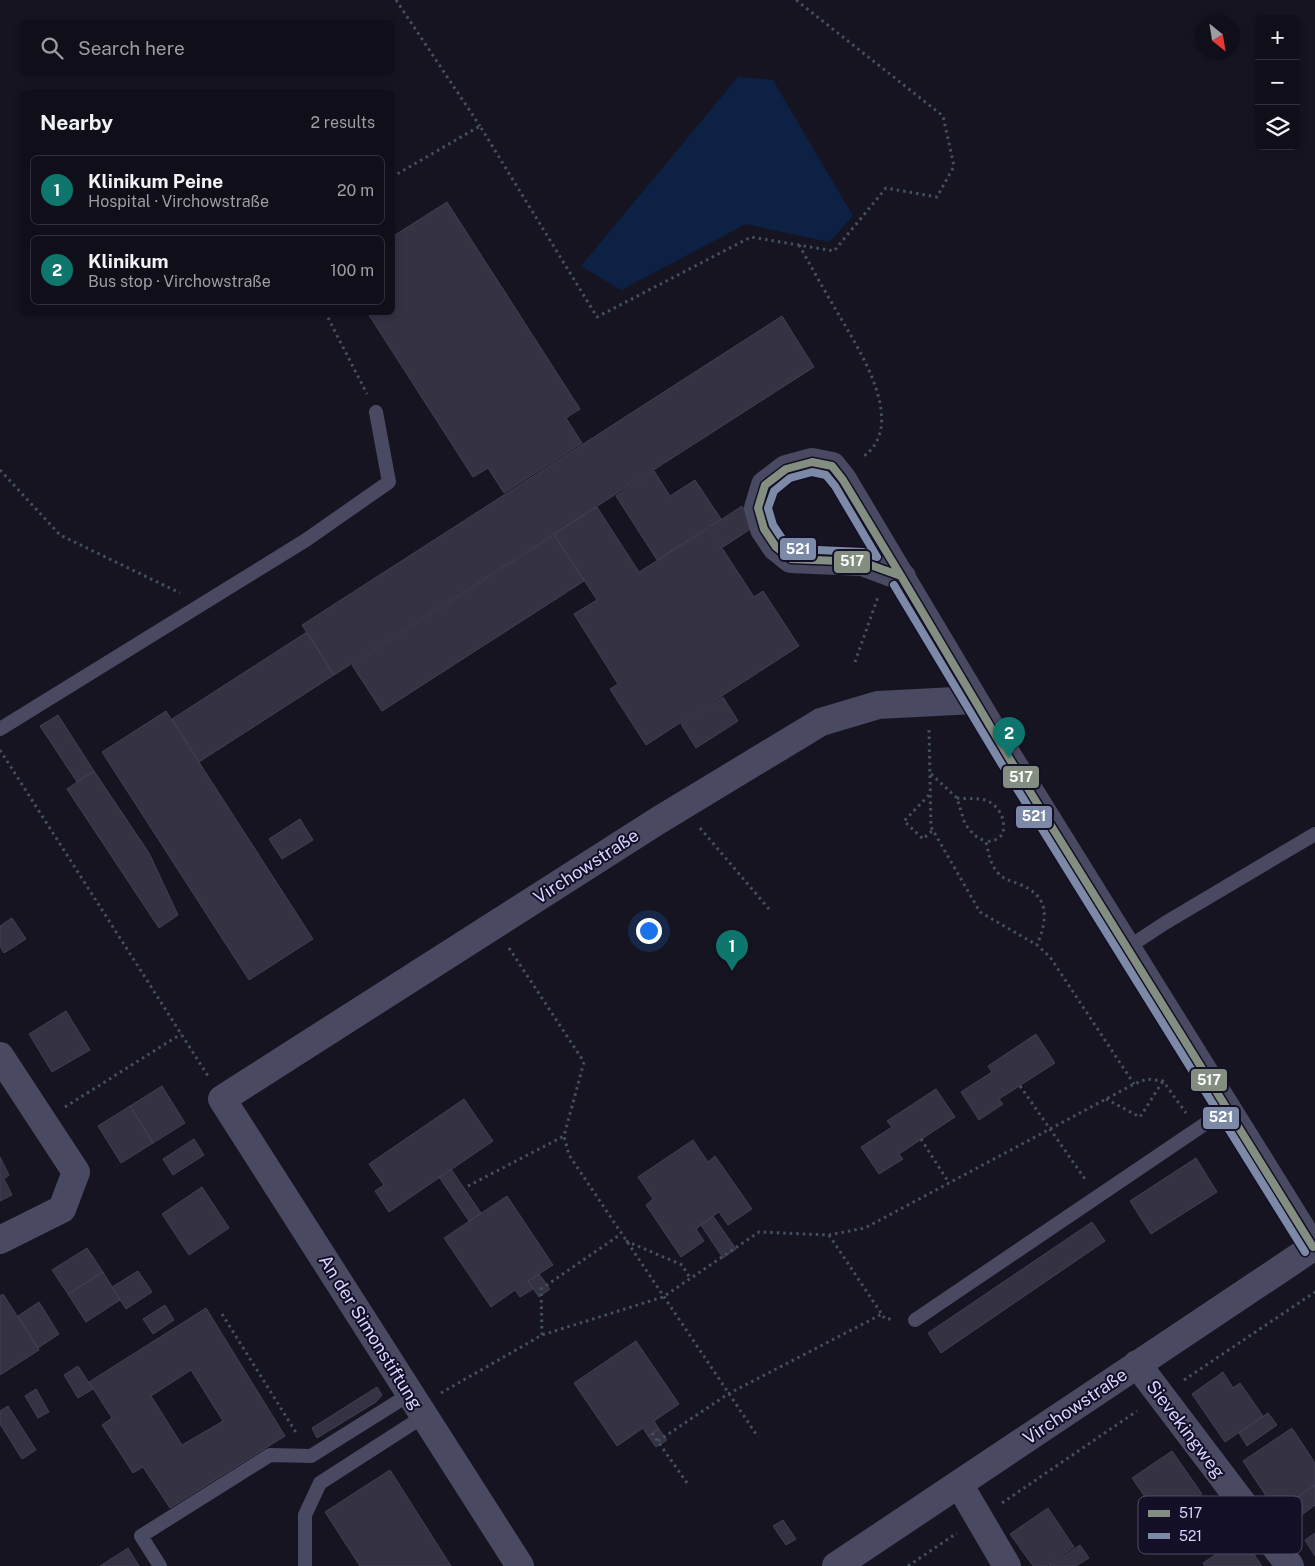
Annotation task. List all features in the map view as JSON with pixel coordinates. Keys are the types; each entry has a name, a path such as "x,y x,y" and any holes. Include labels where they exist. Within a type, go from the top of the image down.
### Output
{"street":[{"path":"837,473 832,466 812,462 786,469 765,485 758,508 764,529 776,548 791,559 862,562 894,574"},
{"name":"Virchowstraße","path":"836,1566 1314,1246 894,574 837,473"},
{"name":"Virchowstraße","path":"222,1099 681,806 821,722 878,705 928,704 974,700"},
{"path":"0,1056 76,1172 62,1209 0,1240"},
{"name":"An der Simonstiftung","path":"222,1099 520,1566"},
{"name":"Sievekingweg","path":"1137,1364 1237,1496"},
{"path":"959,1484 1007,1566"},
{"name":"Sievekingweg","path":"1281,1554 1290,1566"}],"lane":[{"path":"0,729 306,540 389,482 376,412"},
{"path":"1127,948 1164,923 1315,834"},
{"path":"915,1320 1227,1109"},
{"path":"160,1566 141,1536 270,1455 311,1456 418,1405"},
{"path":"305,1566 305,1515 320,1483 418,1405"}],"path":[{"path":"396,0 480,126 596,317 751,237 834,250 886,188 937,197 954,166 943,116 796,0"},
{"path":"395,175 480,126"},
{"path":"798,245 867,364 877,388 880,404 879,438 867,454 837,473"},
{"path":"327,315 376,412"},
{"path":"0,470 60,535 205,604"},
{"path":"855,662 894,574"},
{"path":"928,704 930,794 933,830 980,912 1037,945 1050,957 1134,1084"},
{"path":"0,749 222,1099"},
{"path":"931,774 958,798 964,824 974,835 986,842 995,840 1002,835 1004,820 1000,813 986,800 958,798"},
{"path":"930,794 904,821 923,838 933,830"},
{"path":"681,806 769,909"},
{"path":"986,842 990,863 999,874 1006,880 1030,889 1040,898 1046,913 1043,930 1037,945"},
{"path":"494,924 584,1062 564,1136 569,1156 758,1437"},
{"path":"43,1121 181,1034"},
{"path":"418,1405 542,1335 663,1297 759,1232 829,1235 866,1228 1105,1099 1147,1079 1163,1081 1197,1128"},
{"path":"1105,1099 1140,1117 1163,1081"},
{"path":"1020,1086 1097,1196"},
{"path":"468,1186 564,1136"},
{"path":"922,1139 950,1183"},
{"path":"542,1335 541,1289 621,1234"},
{"path":"829,1235 885,1319 915,1320"},
{"path":"626,1241 682,1265 690,1278"},
{"path":"908,1566 1315,1292"},
{"path":"222,1314 311,1456"},
{"path":"658,1442 728,1394 882,1314"},
{"path":"652,1433 687,1484"}],"water":[{"path":"738,77 773,80 853,216 829,242 746,224 621,290 581,266"}],"building":[{"path":"447,202 580,409 566,418 582,443 504,493 488,468 473,477 369,315 395,315 395,235"},
{"path":"782,316 814,367 334,675 302,625"},
{"path":"654,471 670,496 695,480 721,519 657,560 616,496"},
{"path":"742,506 755,526 723,547 710,527"},
{"path":"597,507 639,572 709,528 754,597 763,591 799,646 646,745 610,689 618,684 574,614 597,600 554,534"},
{"path":"554,535 584,581 382,711 352,665"},
{"path":"307,632 334,675 199,762 172,719"},
{"path":"723,697 738,721 696,748 681,724"},
{"path":"166,711 313,939 249,980 102,752"},
{"path":"58,715 94,771 77,782 40,726"},
{"path":"94,771 149,853 178,915 159,928 67,789"},
{"path":"300,819 313,840 282,859 269,839"},
{"path":"12,918 26,939 4,953 0,946 0,926"},
{"path":"66,1011 90,1050 52,1072 29,1034"},
{"path":"1036,1034 1055,1063 999,1099 1003,1104 979,1120 961,1092 992,1072 988,1066"},
{"path":"162,1086 185,1123 153,1143 130,1106"},
{"path":"936,1089 955,1117 899,1154 903,1159 879,1174 861,1147 892,1127 887,1121"},
{"path":"464,1099 493,1141 389,1212 375,1191 384,1185 369,1164"},
{"path":"130,1106 153,1143 121,1163 98,1126"},
{"path":"194,1139 204,1155 173,1175 163,1159"},
{"path":"693,1140 708,1162 715,1156 752,1209 728,1225 719,1212 713,1216 696,1229 704,1241 681,1257 646,1205 653,1199 638,1177"},
{"path":"0,1157 9,1175 4,1179 12,1195 0,1201"},
{"path":"1196,1158 1217,1192 1151,1234 1130,1201"},
{"path":"451,1169 481,1213 469,1221 439,1177"},
{"path":"202,1187 229,1228 189,1255 162,1214"},
{"path":"507,1196 553,1265 528,1281 533,1289 520,1297 515,1290 491,1307 444,1238"},
{"path":"713,1216 736,1249 723,1258 701,1225"},
{"path":"1092,1222 1105,1241 941,1353 928,1333"},
{"path":"87,1248 103,1272 68,1294 52,1270"},
{"path":"138,1271 152,1292 126,1309 112,1287"},
{"path":"103,1272 120,1300 86,1322 68,1294"},
{"path":"539,1274 550,1289 539,1297 528,1281"},
{"path":"3,1294 39,1350 0,1375 0,1296"},
{"path":"39,1302 59,1334 38,1348 18,1316"},
{"path":"165,1305 174,1320 153,1334 143,1319"},
{"path":"206,1308 285,1436 170,1508 143,1467 133,1473 102,1425 112,1418 89,1382","holes":["191,1370 223,1421 182,1445 151,1396"]},
{"path":"636,1341 679,1404 654,1421 659,1429 648,1436 643,1428 617,1446 574,1383"},
{"path":"78,1366 93,1389 78,1398 64,1375"},
{"path":"1223,1372 1233,1388 1240,1383 1263,1416 1225,1442 1192,1394"},
{"path":"377,1387 382,1395 376,1402 317,1438 312,1428"},
{"path":"36,1389 49,1412 38,1418 25,1396"},
{"path":"8,1406 36,1450 22,1459 0,1424 0,1411"},
{"path":"1268,1413 1277,1425 1247,1446 1239,1433"},
{"path":"1292,1428 1315,1463 1315,1485 1298,1496 1266,1496 1243,1461"},
{"path":"659,1429 667,1440 656,1447 648,1436"},
{"path":"1172,1451 1202,1494 1199,1496 1144,1496 1132,1478"},
{"path":"390,1470 451,1566 360,1566 325,1512"},
{"path":"1315,1485 1315,1505 1302,1515 1302,1496 1299,1496"},
{"path":"1048,1508 1074,1547 1047,1566 1033,1566 1010,1534"},
{"path":"783,1520 796,1539 786,1545 773,1526"},
{"path":"1315,1533 1315,1556 1305,1540"},
{"path":"1080,1545 1089,1558 1076,1566 1049,1566"},
{"path":"128,1548 139,1566 100,1566"},
{"path":"1216,1554 1254,1554 1262,1566 1205,1566 1203,1563"}],"transit line":[{"name":"517","path":"812,462 832,466 843,480 901,576 862,562 791,559 776,547 764,529 758,508 765,485 786,469 812,462"},
{"name":"521","path":"812,472 826,475 835,486 877,557 863,552 795,549 783,540 773,525 768,508 774,491 790,478 812,472"},
{"name":"517","path":"901,576 1009,758 1313,1247"},
{"name":"521","path":"894,585 1001,763 1305,1252"}],"place":[{"name":"Klinikum","path":"1009,758"},
{"name":"Klinikum Peine","path":"732,971"}]}
